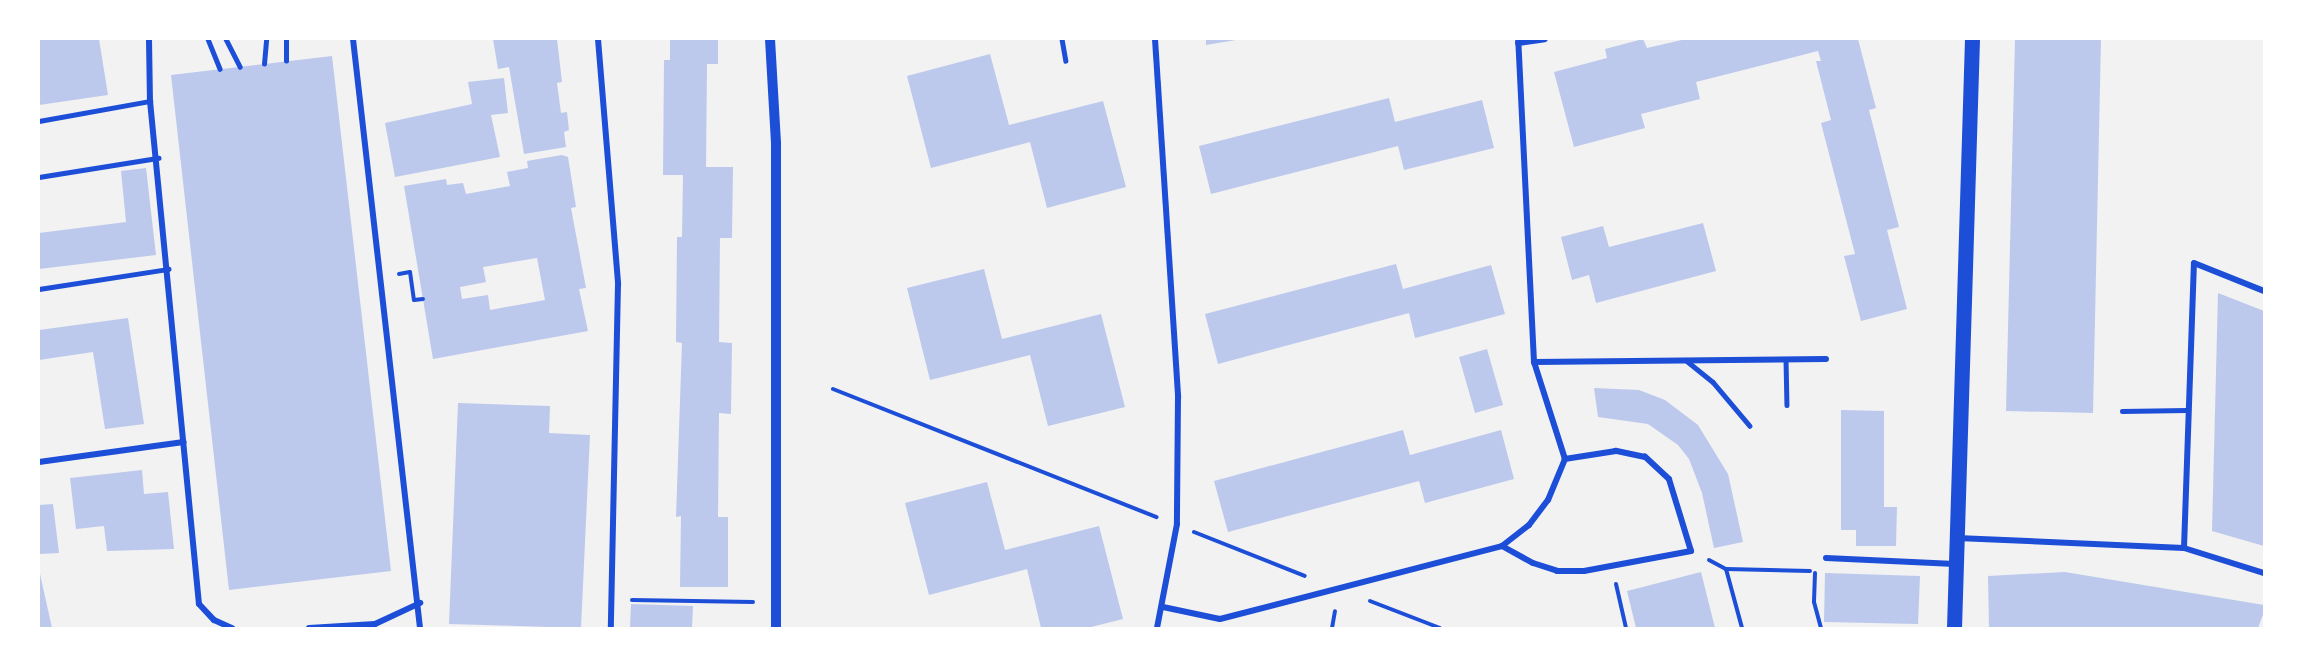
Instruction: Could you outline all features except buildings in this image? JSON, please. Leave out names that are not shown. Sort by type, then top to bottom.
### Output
[{"type":"main road","points":[[1954,628],[1972,39]]},
{"type":"street","points":[[149,39],[150,101],[158,158],[199,604],[214,620],[232,628]]},
{"type":"street","points":[[353,39],[378,278],[420,603],[420,628]]},
{"type":"street","points":[[598,39],[618,284],[611,628]]},
{"type":"street","points":[[770,39],[777,154],[776,628]]},
{"type":"street","points":[[1155,39],[1178,397],[1177,524],[1163,607],[1157,628]]},
{"type":"street","points":[[1163,607],[1220,619],[1502,546],[1536,517],[1548,500],[1565,459],[1534,362],[1518,41],[1545,39]]},
{"type":"street","points":[[2184,548],[2187,410],[2194,263],[2264,291]]},
{"type":"street","points":[[1534,362],[1826,359]]},
{"type":"street","points":[[39,462],[184,442]]},
{"type":"street","points":[[1502,546],[1533,563],[1557,571],[1611,565],[1691,551],[1669,479],[1645,457],[1616,451],[1565,459]]},
{"type":"street","points":[[1957,538],[2184,548],[2264,573]]},
{"type":"street","points":[[1826,558],[1955,564]]},
{"type":"street","points":[[309,628],[375,624],[420,603]]},
{"type":"lane","points":[[208,39],[219,69]]},
{"type":"lane","points":[[226,39],[240,67]]},
{"type":"lane","points":[[264,64],[266,39]]},
{"type":"lane","points":[[286,39],[286,61]]},
{"type":"lane","points":[[1062,39],[1066,61]]},
{"type":"lane","points":[[39,120],[150,101]]},
{"type":"lane","points":[[39,177],[158,158]]},
{"type":"lane","points":[[39,290],[168,269]]},
{"type":"lane","points":[[1786,359],[1787,405]]},
{"type":"lane","points":[[1687,361],[1713,382],[1750,426]]},
{"type":"lane","points":[[2122,411],[2187,410]]},
{"type":"path","points":[[378,278],[410,272],[414,300],[423,299]]},
{"type":"path","points":[[833,390],[1162,519]]},
{"type":"path","points":[[1691,551],[1726,569],[1815,572]]},
{"type":"path","points":[[1821,628],[1814,602],[1815,572],[1826,558]]},
{"type":"path","points":[[1611,565],[1626,628]]},
{"type":"path","points":[[1726,569],[1742,628]]},
{"type":"path","points":[[612,600],[775,602]]}]
